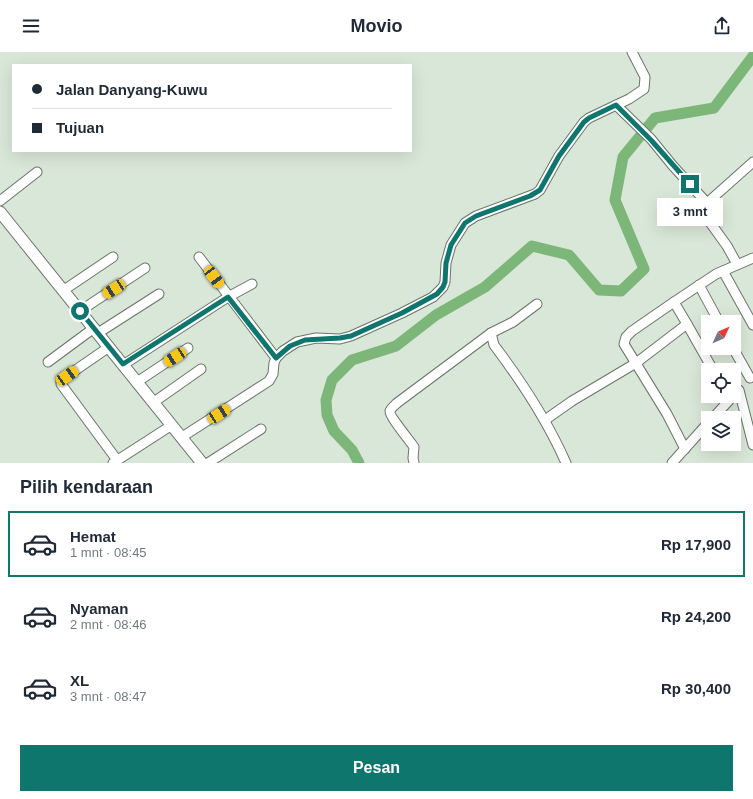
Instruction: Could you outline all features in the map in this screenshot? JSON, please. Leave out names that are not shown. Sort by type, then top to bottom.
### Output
[{"type":"main road","points":[[0,212],[202,463]]},
{"type":"street","points":[[182,437],[269,381],[273,374],[276,358],[290,346],[305,340],[351,336],[402,313],[437,294],[445,282],[446,263],[451,245],[465,223],[476,216],[535,194],[544,183],[559,156],[584,122],[589,118],[635,96],[644,89],[645,77],[632,52]]},
{"type":"street","points":[[616,105],[651,140],[707,202]]},
{"type":"street","points":[[737,264],[715,228],[704,214],[707,202],[753,162]]},
{"type":"street","points":[[0,201],[37,172]]},
{"type":"street","points":[[64,290],[113,256]]},
{"type":"street","points":[[199,257],[276,358]]},
{"type":"street","points":[[685,449],[636,362],[624,344],[626,337],[698,285],[737,264],[752,262]]},
{"type":"street","points":[[80,311],[145,268]]},
{"type":"street","points":[[722,271],[753,325]]},
{"type":"street","points":[[123,364],[228,297],[252,284]]},
{"type":"street","points":[[698,285],[715,315]]},
{"type":"street","points":[[48,362],[96,330],[159,294]]},
{"type":"street","points":[[674,302],[709,363]]},
{"type":"street","points":[[414,463],[414,447],[391,413],[391,410],[396,403],[491,333],[513,322],[537,304]]},
{"type":"street","points":[[545,420],[572,401],[636,362],[687,324]]},
{"type":"street","points":[[491,333],[494,345],[530,395],[545,420],[564,462]]},
{"type":"street","points":[[109,347],[67,376],[61,381],[61,384],[115,461],[172,425]]},
{"type":"street","points":[[138,382],[188,348]]},
{"type":"street","points":[[738,355],[751,376],[741,386]]},
{"type":"street","points":[[154,402],[202,369]]},
{"type":"street","points":[[719,411],[725,403]]},
{"type":"street","points":[[735,403],[753,445]]},
{"type":"street","points":[[208,463],[261,429]]},
{"type":"street","points":[[672,463],[701,431]]},
{"type":"waterway","points":[[359,463],[352,450],[334,431],[327,415],[326,400],[332,380],[352,360],[396,346],[436,315],[485,287],[532,246],[569,255],[599,290],[621,291],[644,269],[615,200],[623,157],[655,118],[714,108],[753,56]]},
{"type":"route","points":[[80,311],[123,364],[228,297],[276,358],[283,350],[297,342],[316,338],[346,338],[402,313],[437,294],[445,282],[446,263],[451,245],[465,223],[469,219],[476,216],[535,194],[540,190],[559,156],[584,122],[616,105],[651,140],[690,184]]}]
